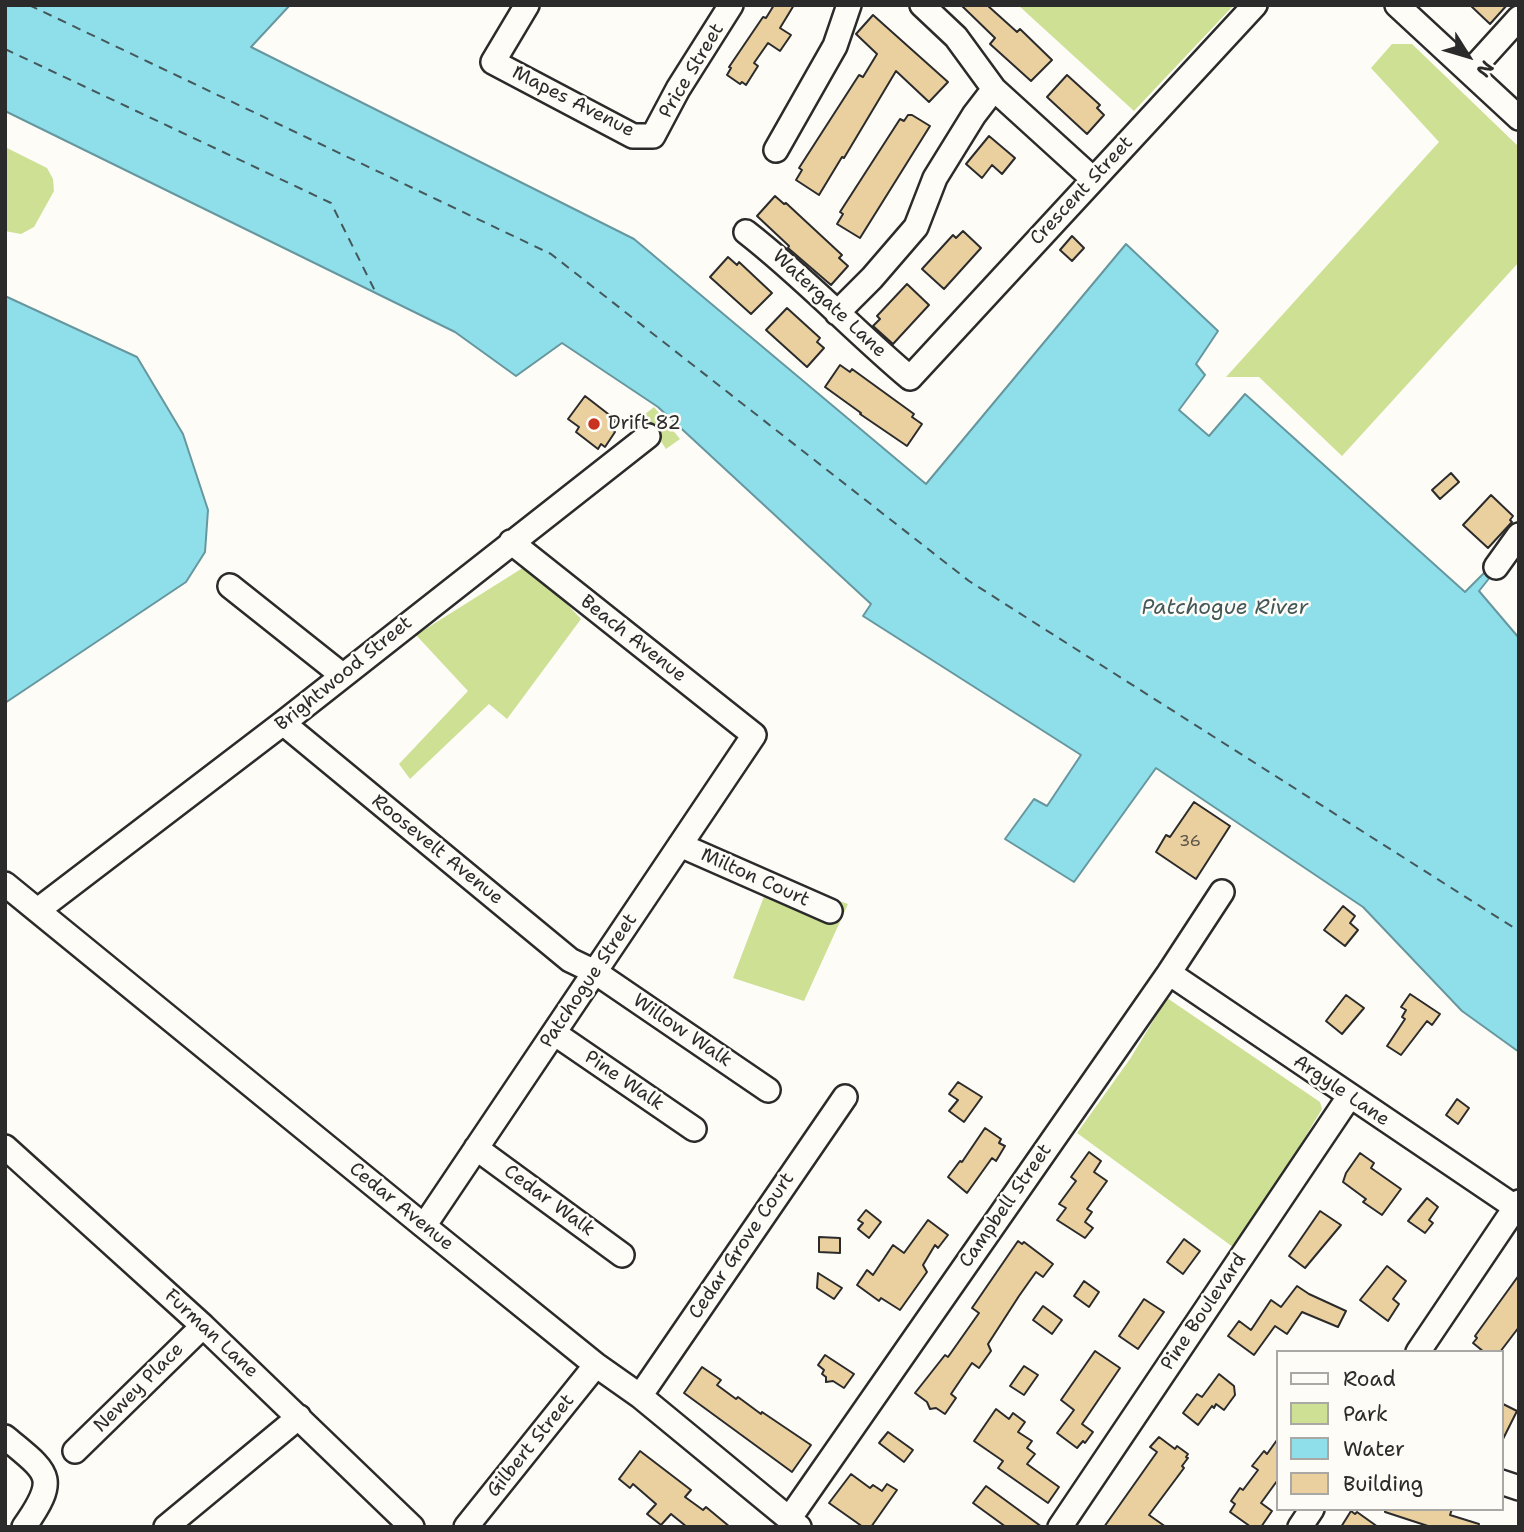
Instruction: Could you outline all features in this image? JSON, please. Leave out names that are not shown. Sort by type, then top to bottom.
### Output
[{"type":"street","name":"Mapes Avenue","points":[[527,5],[493,62],[634,136],[653,136]]},
{"type":"street","name":"Price Street","points":[[653,136],[678,89],[731,5]]},
{"type":"street","points":[[776,150],[835,46],[849,5]]},
{"type":"street","points":[[922,5],[956,37],[994,89],[1093,179]]},
{"type":"street","name":"Crescent Street","points":[[910,377],[1255,5]]},
{"type":"street","points":[[1397,5],[1519,118]]},
{"type":"street","points":[[1470,72],[1519,18]]},
{"type":"street","points":[[836,313],[872,278],[916,227],[935,178],[974,115],[994,89]]},
{"type":"street","name":"Watergate Lane","points":[[746,232],[782,259],[836,313],[910,377]]},
{"type":"street","name":"Brightwood Street","points":[[38,910],[283,723],[648,436]]},
{"type":"street","points":[[1496,567],[1519,535]]},
{"type":"street","name":"Beach Avenue","points":[[511,542],[754,735]]},
{"type":"street","points":[[230,586],[342,675]]},
{"type":"street","name":"Roosevelt Avenue","points":[[283,723],[570,960],[595,972]]},
{"type":"street","name":"Patchogue Street","points":[[424,1226],[754,735]]},
{"type":"street","name":"Milton Court","points":[[680,845],[830,911]]},
{"type":"street","name":"Cedar Avenue","points":[[5,884],[794,1523]]},
{"type":"street","name":"Campbell Street","points":[[794,1523],[1222,892]]},
{"type":"street","name":"Willow Walk","points":[[595,972],[768,1090]]},
{"type":"street","name":"Argyle Lane","points":[[1168,974],[1349,1097],[1517,1204]]},
{"type":"street","name":"Pine Walk","points":[[554,1033],[694,1129]]},
{"type":"street","name":"Cedar Grove Court","points":[[640,1396],[845,1097]]},
{"type":"street","name":"Pine Boulevard","points":[[1060,1527],[1349,1097]]},
{"type":"street","name":"Furman Lane","points":[[5,1147],[203,1325],[412,1527]]},
{"type":"street","name":"Cedar Walk","points":[[476,1148],[622,1255]]},
{"type":"street","points":[[1419,1350],[1517,1204]]},
{"type":"street","name":"Newey Place","points":[[75,1451],[203,1325]]},
{"type":"street","name":"Gilbert Street","points":[[467,1527],[596,1365]]},
{"type":"street","points":[[166,1527],[299,1417]]},
{"type":"street","points":[[5,1437],[43,1468],[46,1478],[40,1503],[24,1527]]},
{"type":"street","points":[[1300,1527],[1311,1511]]},
{"type":"green space","points":[[1018,5],[1234,5],[1134,111]]},
{"type":"green space","points":[[1392,44],[1412,44],[1519,147],[1519,262],[1342,456],[1259,377],[1226,377],[1439,142],[1371,68]]},
{"type":"green space","points":[[5,147],[47,168],[53,179],[54,191],[34,227],[21,234],[5,231]]},
{"type":"green space","points":[[654,407],[680,439],[666,449],[644,415]]},
{"type":"green space","points":[[529,564],[581,619],[507,719],[489,704],[410,779],[399,764],[468,691],[416,635]]},
{"type":"green space","points":[[771,878],[848,904],[804,1001],[733,978]]},
{"type":"green space","points":[[1167,998],[1320,1102],[1322,1109],[1237,1250],[1077,1133],[1130,1059]]},
{"type":"water","name":"Patchogue River","points":[[5,5],[290,5],[251,47],[634,239],[926,484],[1126,244],[1218,331],[1196,364],[1205,375],[1179,410],[1209,436],[1245,394],[1465,592],[1485,572],[1491,576],[1479,591],[1519,638],[1519,1052],[1462,1011],[1363,907],[1156,768],[1074,882],[1005,839],[1034,799],[1047,806],[1081,755],[863,616],[871,604],[658,407],[562,343],[516,376],[455,332],[5,111]]},
{"type":"water","points":[[5,296],[137,357],[183,434],[208,510],[205,552],[186,582],[5,703]]},
{"type":"building","points":[[774,5],[794,5],[780,28],[791,35],[780,51],[768,43],[754,63],[758,66],[746,85],[742,82],[740,84],[727,75],[731,68],[729,67]]},
{"type":"building","points":[[961,5],[987,5],[1017,32],[1020,29],[1052,60],[1031,81],[990,44],[995,38]]},
{"type":"building","points":[[1470,5],[1507,5],[1490,24]]},
{"type":"building","points":[[873,15],[948,82],[929,102],[896,71],[819,195],[796,180],[802,170],[799,168],[859,75],[863,77],[877,54],[856,34]]},
{"type":"building","points":[[1067,75],[1100,105],[1097,108],[1104,115],[1087,134],[1047,97]]},
{"type":"building","points":[[908,115],[930,126],[860,238],[837,224],[843,214],[840,212],[900,119],[904,121]]},
{"type":"building","points":[[989,136],[1015,158],[1002,174],[992,165],[982,178],[966,164]]},
{"type":"building","points":[[775,196],[842,255],[839,258],[848,266],[831,285],[788,248],[789,246],[757,216]]},
{"type":"building","points":[[963,231],[981,248],[944,289],[922,269],[953,235],[956,238]]},
{"type":"building","points":[[1072,236],[1084,248],[1072,261],[1060,250]]},
{"type":"building","points":[[728,257],[737,265],[739,262],[772,293],[751,314],[710,277]]},
{"type":"building","points":[[907,284],[929,305],[893,344],[873,326],[880,319],[877,316]]},
{"type":"building","points":[[787,308],[820,338],[817,342],[824,348],[807,367],[766,330]]},
{"type":"building","points":[[840,365],[850,372],[852,369],[914,414],[912,417],[922,424],[907,446],[825,387]]},
{"type":"building","name":"Drift 82","points":[[585,396],[616,420],[610,428],[615,432],[605,447],[601,444],[598,449],[576,432],[579,427],[568,419]]},
{"type":"building","points":[[1451,473],[1459,482],[1440,499],[1432,490]]},
{"type":"building","points":[[1491,495],[1513,516],[1510,520],[1512,522],[1488,548],[1463,525]]},
{"type":"building","points":[[1194,802],[1230,826],[1196,879],[1156,852],[1166,835],[1170,837]]},
{"type":"building","points":[[1343,906],[1355,916],[1350,923],[1358,930],[1345,946],[1324,930]]},
{"type":"building","points":[[1410,994],[1440,1014],[1432,1025],[1427,1021],[1401,1055],[1387,1046],[1405,1019],[1402,1017],[1406,1010],[1401,1007]]},
{"type":"building","points":[[1346,995],[1364,1008],[1342,1034],[1326,1021]]},
{"type":"building","points":[[958,1082],[982,1097],[964,1122],[949,1111],[958,1100],[949,1094]]},
{"type":"building","points":[[1457,1099],[1469,1108],[1458,1124],[1446,1115]]},
{"type":"building","points":[[985,1128],[1001,1139],[999,1143],[1005,1146],[996,1161],[992,1158],[967,1193],[948,1177],[960,1161],[962,1162]]},
{"type":"building","points":[[1089,1152],[1101,1161],[1094,1172],[1107,1181],[1087,1209],[1092,1212],[1085,1222],[1093,1228],[1085,1238],[1057,1220],[1066,1208],[1059,1204],[1076,1181],[1071,1177]]},
{"type":"building","points":[[1360,1153],[1374,1163],[1371,1168],[1401,1189],[1382,1215],[1363,1202],[1366,1199],[1343,1182]]},
{"type":"building","points":[[1427,1198],[1438,1207],[1429,1220],[1433,1223],[1425,1233],[1408,1221]]},
{"type":"building","points":[[866,1210],[881,1222],[869,1238],[858,1229],[863,1223],[858,1220]]},
{"type":"building","points":[[1320,1211],[1341,1225],[1305,1268],[1289,1256]]},
{"type":"building","points":[[928,1220],[948,1235],[938,1248],[935,1245],[923,1265],[927,1272],[900,1310],[881,1298],[879,1301],[857,1285],[867,1270],[873,1275],[893,1245],[904,1253]]},
{"type":"building","points":[[819,1237],[840,1238],[840,1253],[819,1252]]},
{"type":"building","points":[[1184,1239],[1200,1251],[1183,1274],[1167,1262]]},
{"type":"building","points":[[1018,1241],[1022,1244],[1024,1242],[1053,1264],[1043,1277],[1036,1272],[988,1344],[991,1351],[979,1368],[972,1363],[951,1394],[956,1398],[945,1414],[936,1408],[930,1409],[927,1402],[915,1393],[945,1355],[948,1357],[979,1313],[972,1308]]},
{"type":"building","points":[[1387,1266],[1406,1281],[1393,1299],[1399,1304],[1388,1321],[1360,1300]]},
{"type":"building","points":[[818,1273],[842,1288],[834,1299],[817,1288]]},
{"type":"building","points":[[1519,1275],[1519,1327],[1502,1350],[1482,1350],[1473,1343],[1477,1338],[1475,1336]]},
{"type":"building","points":[[1084,1281],[1099,1292],[1089,1307],[1074,1296]]},
{"type":"building","points":[[1297,1286],[1346,1311],[1338,1327],[1302,1312],[1287,1334],[1275,1326],[1254,1355],[1228,1336],[1239,1321],[1251,1330],[1271,1300],[1281,1307]]},
{"type":"building","points":[[1144,1299],[1164,1312],[1138,1349],[1119,1336]]},
{"type":"building","points":[[1043,1306],[1062,1320],[1052,1334],[1033,1320]]},
{"type":"building","points":[[1095,1351],[1120,1368],[1082,1424],[1093,1432],[1085,1443],[1083,1441],[1077,1448],[1057,1433],[1074,1410],[1061,1400]]},
{"type":"building","points":[[825,1355],[854,1374],[844,1388],[833,1381],[826,1382],[826,1377],[822,1374],[824,1370],[818,1365]]},
{"type":"building","points":[[1024,1366],[1038,1375],[1024,1395],[1010,1386]]},
{"type":"building","points":[[702,1367],[721,1380],[717,1385],[736,1399],[738,1397],[811,1445],[792,1472],[684,1393]]},
{"type":"building","points":[[1219,1374],[1234,1386],[1235,1395],[1224,1410],[1216,1404],[1214,1408],[1212,1406],[1198,1425],[1183,1413],[1197,1394],[1202,1397]]},
{"type":"building","points":[[1503,1404],[1517,1411],[1503,1439]]},
{"type":"building","points":[[996,1409],[1009,1419],[1013,1413],[1025,1422],[1018,1432],[1032,1441],[1027,1448],[1035,1454],[1027,1464],[1059,1487],[1048,1503],[998,1468],[1003,1461],[974,1441]]},
{"type":"building","points":[[888,1432],[913,1450],[904,1462],[879,1443]]},
{"type":"building","points":[[1159,1437],[1175,1449],[1177,1446],[1188,1454],[1182,1466],[1184,1468],[1149,1515],[1166,1527],[1104,1527],[1157,1452],[1150,1447]]},
{"type":"building","points":[[1276,1441],[1276,1482],[1261,1503],[1272,1511],[1261,1527],[1251,1527],[1230,1512],[1235,1504],[1231,1501],[1258,1470],[1252,1466],[1264,1451],[1267,1454]]},
{"type":"building","points":[[640,1451],[691,1490],[685,1497],[703,1510],[706,1507],[730,1527],[687,1527],[671,1514],[661,1525],[647,1514],[656,1504],[633,1484],[630,1488],[619,1479]]},
{"type":"building","points":[[851,1474],[870,1488],[873,1485],[882,1491],[887,1484],[897,1490],[871,1527],[863,1527],[829,1503]]},
{"type":"building","points":[[986,1486],[1042,1527],[1006,1527],[973,1503]]},
{"type":"building","points":[[1351,1511],[1355,1514],[1357,1512],[1378,1527],[1341,1527]]},
{"type":"building","points":[[1451,1511],[1450,1515],[1479,1524],[1478,1527],[1431,1527],[1385,1512]]},
{"type":"ferry route","points":[[29,5],[551,254],[969,581],[1519,931]]},
{"type":"ferry route","points":[[5,49],[331,203],[375,291]]},
{"type":"place","name":"Drift 82","points":[[594,424]]}]
